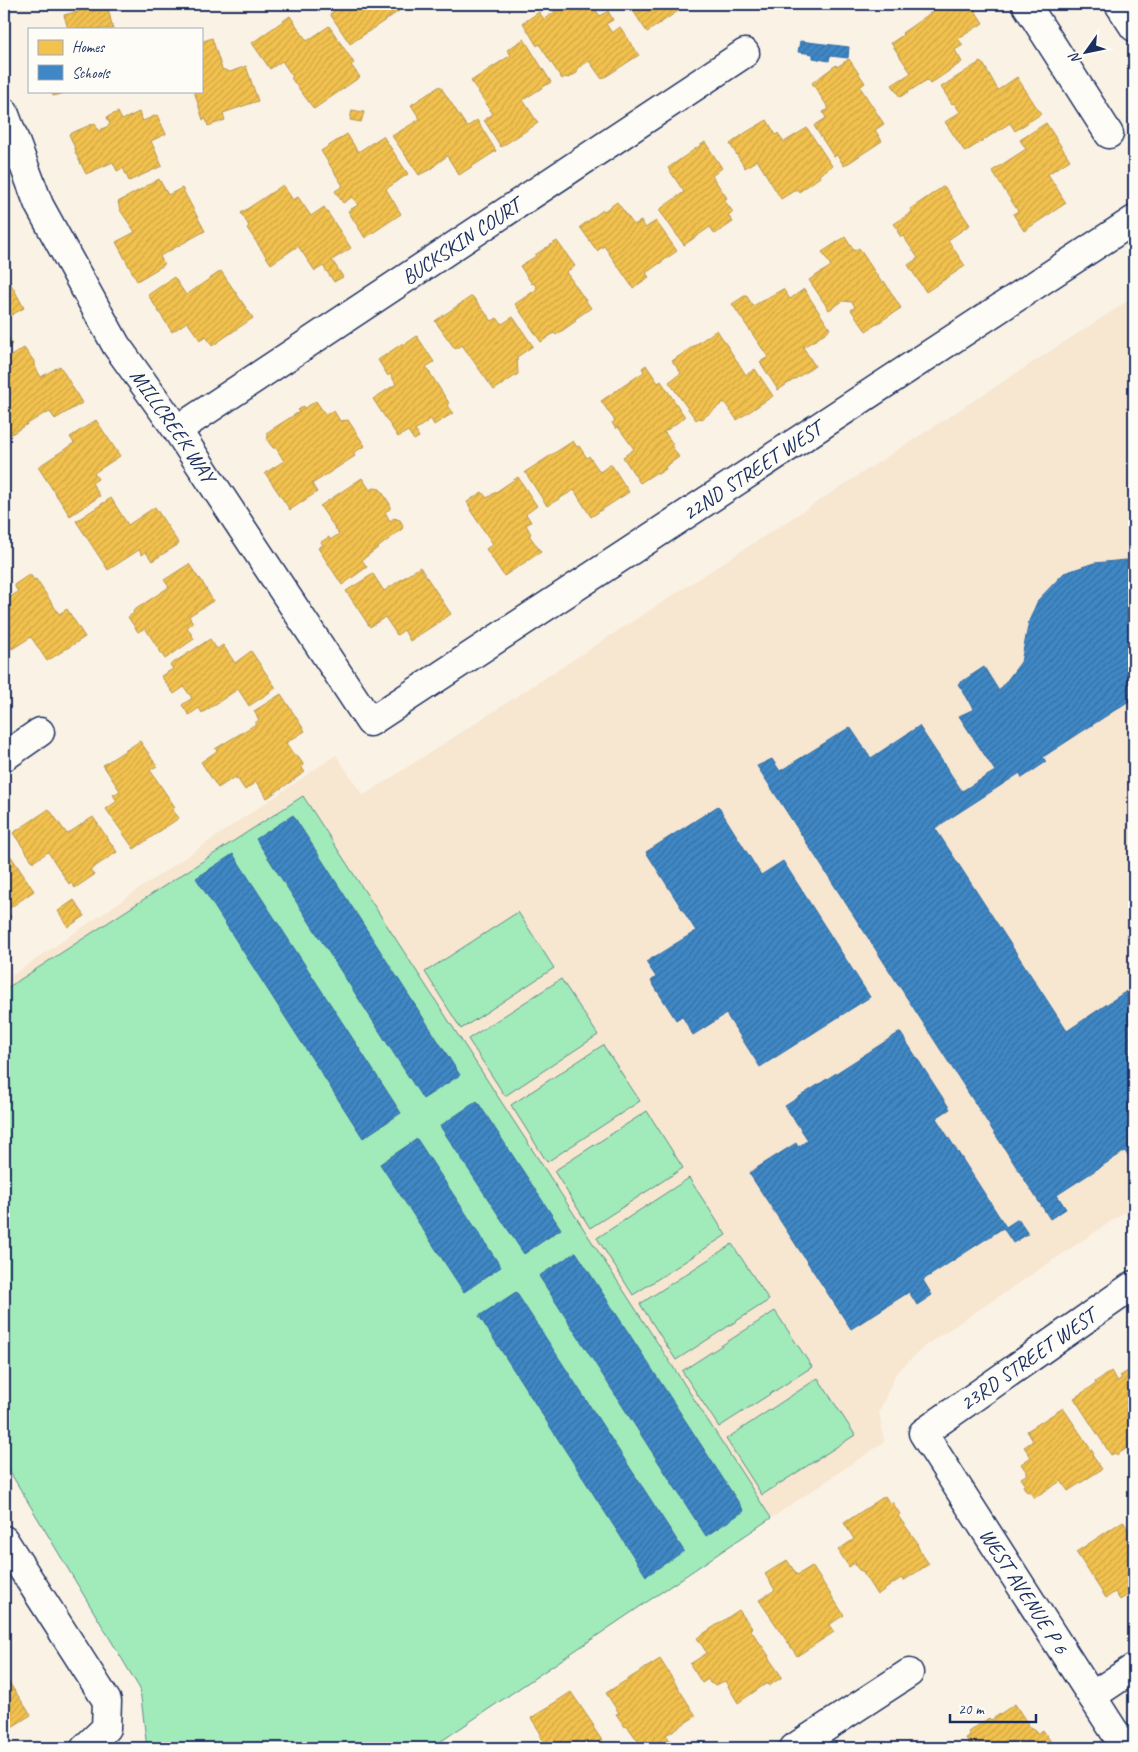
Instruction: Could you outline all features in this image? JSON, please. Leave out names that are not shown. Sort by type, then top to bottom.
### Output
[{"type":"street","points":[[1026,4],[1109,134]]},
{"type":"street","points":[[1119,4],[1134,27]]},
{"type":"street","name":"BUCKSKIN COURT","points":[[177,430],[745,53]]},
{"type":"street","name":"MILLCREEK WAY","points":[[4,112],[39,205],[116,345],[177,430],[370,722]]},
{"type":"street","name":"22ND STREET WEST","points":[[370,722],[1134,220]]},
{"type":"street","points":[[4,757],[40,732]]},
{"type":"street","name":"23RD STREET WEST","points":[[923,1433],[1134,1286]]},
{"type":"street","name":"WEST AVENUE P 6","points":[[923,1433],[1126,1748]]},
{"type":"street","points":[[4,1540],[107,1701],[106,1728],[85,1748]]},
{"type":"street","points":[[1092,1696],[1134,1668]]},
{"type":"street","points":[[794,1748],[909,1673]]},
{"type":"shaded area","points":[[1134,297],[1134,1206],[926,1345],[896,1373],[879,1412],[884,1442],[431,1748],[147,1748],[140,1689],[4,1462],[4,981],[336,755],[363,796]]},
{"type":"green space","points":[[303,796],[771,1518],[431,1748],[147,1748],[140,1689],[4,1462],[4,990]]},
{"type":"green space","points":[[518,912],[554,968],[461,1029],[425,972]]},
{"type":"green space","points":[[561,979],[598,1035],[505,1096],[468,1039]]},
{"type":"green space","points":[[603,1045],[640,1101],[547,1162],[511,1105]]},
{"type":"green space","points":[[647,1111],[683,1168],[590,1228],[554,1171]]},
{"type":"green space","points":[[689,1178],[726,1235],[633,1295],[597,1238]]},
{"type":"green space","points":[[732,1244],[769,1300],[676,1360],[640,1304]]},
{"type":"green space","points":[[775,1311],[812,1367],[719,1427],[682,1371]]},
{"type":"green space","points":[[818,1378],[855,1435],[762,1495],[726,1439]]},
{"type":"building: Homes","points":[[107,4],[113,28],[68,28],[64,15]]},
{"type":"building: Homes","points":[[340,4],[394,4],[399,11],[350,44],[330,14],[342,5]]},
{"type":"building: Homes","points":[[562,4],[598,4],[600,6],[595,9],[600,16],[608,11],[613,20],[606,24],[612,33],[620,27],[639,55],[602,79],[589,61],[578,68],[577,73],[562,79],[539,44],[537,46],[523,23],[539,12],[544,19],[555,12],[554,10]]},
{"type":"building: Homes","points":[[633,4],[682,4],[684,7],[647,32],[630,6]]},
{"type":"building: Homes","points":[[931,4],[971,4],[983,23],[958,39],[963,45],[955,50],[962,62],[930,84],[927,80],[900,97],[892,85],[911,73],[891,43],[935,10]]},
{"type":"building: Homes","points":[[290,16],[307,41],[329,26],[354,63],[351,65],[360,77],[314,109],[291,78],[293,77],[282,61],[270,69],[252,43]]},
{"type":"building: Homes","points":[[212,38],[222,69],[230,72],[246,66],[258,101],[223,113],[225,120],[208,126],[206,119],[203,120],[194,92],[202,92],[202,42]]},
{"type":"building: Homes","points":[[524,39],[551,82],[523,100],[538,123],[501,147],[484,120],[493,114],[471,81],[511,55],[507,50]]},
{"type":"building: Homes","points":[[849,59],[865,83],[860,87],[884,124],[875,130],[882,141],[844,166],[837,155],[834,157],[814,126],[826,118],[823,112],[829,109],[812,83],[836,65],[837,67]]},
{"type":"building: Homes","points":[[980,62],[984,65],[998,90],[1017,77],[1041,114],[1015,131],[1010,123],[965,152],[945,122],[960,112],[954,103],[952,104],[941,87]]},
{"type":"building: Homes","points":[[440,86],[467,127],[477,120],[496,151],[459,175],[447,156],[433,168],[419,175],[392,136],[420,119],[411,105]]},
{"type":"building: Homes","points":[[52,92],[68,92],[53,96]]},
{"type":"building: Homes","points":[[352,110],[364,112],[361,122],[350,120]]},
{"type":"building: Homes","points":[[118,112],[122,120],[139,112],[143,121],[157,115],[166,134],[151,141],[162,166],[129,181],[123,168],[117,171],[113,162],[86,174],[75,152],[69,134],[95,123],[98,131],[110,125],[107,117]]},
{"type":"building: Homes","points":[[767,120],[776,135],[778,133],[784,142],[807,128],[832,166],[799,192],[797,189],[781,199],[757,160],[745,168],[730,144]]},
{"type":"building: Homes","points":[[1046,123],[1070,160],[1048,174],[1066,203],[1024,231],[1013,214],[1018,211],[992,171],[1026,149],[1020,140]]},
{"type":"building: Homes","points":[[347,134],[358,152],[383,136],[408,174],[386,189],[401,214],[365,238],[348,211],[358,205],[352,197],[343,203],[335,191],[343,186],[321,151]]},
{"type":"building: Homes","points":[[705,142],[722,168],[712,176],[727,198],[724,200],[733,212],[728,215],[733,222],[715,234],[710,227],[684,245],[659,210],[684,192],[668,168]]},
{"type":"building: Homes","points":[[159,179],[168,195],[182,188],[205,231],[160,256],[164,265],[137,281],[116,242],[135,232],[120,210],[118,202]]},
{"type":"building: Homes","points":[[283,185],[293,200],[298,197],[311,216],[324,207],[351,248],[332,260],[343,277],[334,282],[323,266],[315,271],[298,246],[271,264],[247,228],[249,226],[241,213]]},
{"type":"building: Homes","points":[[944,186],[970,225],[948,240],[965,266],[926,292],[908,265],[918,258],[903,236],[901,237],[897,231],[899,230],[894,224],[912,212],[910,209]]},
{"type":"building: Homes","points":[[617,202],[634,225],[641,221],[645,228],[656,221],[677,251],[646,273],[649,277],[633,288],[604,246],[597,251],[580,227]]},
{"type":"building: Homes","points":[[845,237],[854,251],[859,248],[882,283],[884,281],[901,308],[866,331],[851,310],[855,307],[852,302],[843,301],[829,310],[809,280],[831,266],[822,252]]},
{"type":"building: Homes","points":[[557,241],[575,266],[566,272],[591,308],[556,335],[554,333],[541,342],[515,304],[537,289],[520,266]]},
{"type":"building: Homes","points":[[221,271],[253,318],[212,346],[206,336],[200,340],[187,322],[172,332],[148,295],[174,277],[186,295]]},
{"type":"building: Homes","points":[[4,274],[24,308],[6,318],[4,317]]},
{"type":"building: Homes","points":[[783,289],[790,299],[804,289],[830,329],[803,347],[815,366],[778,390],[760,362],[768,357],[732,304],[746,295],[753,306]]},
{"type":"building: Homes","points":[[472,296],[492,321],[497,318],[502,324],[513,317],[533,346],[517,357],[518,374],[494,390],[462,345],[455,349],[435,321]]},
{"type":"building: Homes","points":[[4,330],[12,344],[4,349]]},
{"type":"building: Homes","points":[[717,330],[746,375],[755,369],[773,396],[737,420],[724,402],[702,419],[696,420],[669,382],[681,373],[672,361]]},
{"type":"building: Homes","points":[[417,336],[434,362],[426,367],[449,403],[447,404],[453,413],[434,425],[431,419],[415,430],[419,437],[414,440],[408,431],[398,437],[373,399],[396,384],[390,374],[388,376],[378,360]]},
{"type":"building: Homes","points":[[24,348],[34,361],[34,365],[41,377],[60,366],[82,403],[55,419],[50,412],[45,413],[5,438],[4,360]]},
{"type":"building: Homes","points":[[646,365],[658,383],[661,381],[685,417],[663,433],[673,444],[671,445],[679,457],[665,467],[666,469],[658,474],[657,472],[640,483],[623,457],[634,449],[618,427],[616,429],[612,423],[615,421],[601,401],[644,372],[642,368]]},
{"type":"building: Homes","points":[[316,401],[325,414],[334,411],[340,421],[348,420],[365,446],[353,453],[355,456],[312,484],[317,492],[290,510],[265,473],[284,461],[276,448],[273,448],[267,440],[266,433],[299,412],[298,410],[304,406],[305,408]]},
{"type":"building: Homes","points":[[96,420],[120,456],[94,473],[98,479],[92,483],[100,496],[70,516],[38,467],[74,443],[70,437]]},
{"type":"building: Homes","points":[[573,441],[587,458],[589,456],[600,472],[611,464],[629,492],[591,517],[574,490],[547,506],[525,472]]},
{"type":"building: Homes","points":[[518,477],[537,506],[526,514],[531,522],[526,525],[531,534],[529,535],[541,552],[504,576],[486,549],[493,544],[470,510],[467,502],[482,492],[487,498]]},
{"type":"building: Homes","points":[[362,478],[370,490],[374,488],[380,489],[390,504],[390,509],[385,512],[390,521],[394,518],[400,520],[403,525],[402,529],[362,560],[367,567],[342,585],[318,548],[323,545],[321,542],[329,537],[330,540],[339,534],[320,506]]},
{"type":"building: Homes","points":[[111,498],[128,525],[155,507],[179,544],[152,561],[146,552],[142,555],[139,550],[108,570],[76,521]]},
{"type":"building: Homes","points":[[189,564],[200,578],[213,601],[189,616],[193,623],[187,627],[194,639],[165,659],[145,628],[138,632],[128,617],[134,613],[133,611],[169,587],[164,580]]},
{"type":"building: Homes","points":[[420,567],[451,614],[410,641],[404,630],[397,635],[385,617],[370,627],[346,591],[373,574],[384,591]]},
{"type":"building: Homes","points":[[30,574],[34,580],[36,579],[59,614],[67,609],[85,637],[47,661],[31,637],[12,649],[4,636],[4,601],[18,592],[14,585]]},
{"type":"building: Homes","points":[[210,639],[217,649],[223,645],[235,663],[251,651],[276,688],[249,706],[238,689],[202,713],[199,708],[189,715],[182,705],[192,698],[184,687],[174,694],[161,676],[173,669],[170,665]]},
{"type":"building: Homes","points":[[281,694],[305,731],[286,743],[303,764],[302,768],[305,772],[267,798],[256,782],[245,790],[235,777],[218,788],[201,762],[217,751],[215,749],[256,724],[259,720],[254,711]]},
{"type":"building: Homes","points":[[140,741],[157,766],[150,770],[175,807],[172,809],[179,818],[134,849],[106,809],[117,801],[113,795],[120,791],[103,765]]},
{"type":"building: Homes","points":[[49,809],[67,834],[93,817],[117,852],[90,870],[94,875],[75,888],[71,883],[69,884],[48,852],[33,862],[13,833]]},
{"type":"building: Homes","points":[[10,855],[34,891],[7,910],[11,917],[4,922],[4,859]]},
{"type":"building: Homes","points":[[74,900],[85,916],[68,927],[58,911]]},
{"type":"building: Homes","points":[[1134,1367],[1134,1440],[1129,1444],[1130,1446],[1117,1455],[1115,1453],[1111,1455],[1074,1398],[1096,1384],[1095,1382],[1111,1371],[1117,1381],[1122,1378],[1120,1376]]},
{"type":"building: Homes","points":[[1063,1408],[1102,1469],[1068,1491],[1061,1481],[1034,1498],[1023,1486],[1025,1484],[1021,1478],[1028,1474],[1021,1464],[1031,1457],[1024,1447],[1033,1441],[1027,1431]]},
{"type":"building: Homes","points":[[885,1496],[890,1504],[892,1502],[900,1514],[898,1516],[918,1543],[920,1551],[929,1564],[903,1581],[901,1578],[877,1595],[863,1573],[865,1572],[859,1570],[855,1565],[856,1562],[849,1567],[838,1550],[854,1539],[844,1523]]},
{"type":"building: Homes","points":[[1123,1521],[1134,1539],[1134,1591],[1120,1600],[1115,1592],[1106,1598],[1076,1552]]},
{"type":"building: Homes","points":[[787,1560],[797,1575],[812,1566],[844,1615],[829,1625],[834,1632],[797,1656],[759,1600],[775,1590],[765,1574]]},
{"type":"building: Homes","points":[[739,1610],[782,1677],[769,1686],[767,1683],[738,1703],[725,1681],[715,1685],[710,1683],[708,1679],[702,1683],[690,1664],[707,1653],[697,1638]]},
{"type":"building: Homes","points":[[660,1659],[696,1716],[666,1735],[674,1746],[671,1748],[643,1748],[616,1714],[619,1713],[606,1693]]},
{"type":"building: Homes","points":[[4,1675],[31,1715],[7,1730],[4,1726]]},
{"type":"building: Homes","points":[[571,1692],[607,1748],[547,1748],[531,1718]]},
{"type":"building: Homes","points":[[1015,1704],[1029,1726],[1036,1730],[1037,1734],[1043,1730],[1055,1748],[972,1748],[966,1738],[970,1735],[968,1732]]},
{"type":"building: Schools","points":[[800,41],[849,47],[848,58],[830,56],[829,61],[813,58],[813,54],[798,52]]},
{"type":"building: Schools","points":[[1126,560],[1134,563],[1134,709],[1129,701],[1043,757],[1046,762],[1022,778],[1020,773],[935,828],[1067,1031],[1134,986],[1134,1166],[1125,1151],[1057,1195],[1066,1209],[1050,1219],[757,766],[772,759],[780,771],[850,727],[871,758],[919,726],[962,791],[995,771],[959,716],[974,709],[958,684],[984,667],[999,691],[1021,662],[1029,621],[1038,600],[1064,573],[1094,563]]},
{"type":"building: Schools","points":[[718,806],[761,875],[783,861],[870,997],[760,1067],[726,1014],[693,1035],[682,1016],[676,1020],[651,981],[656,977],[646,962],[696,931],[646,852]]},
{"type":"building: Schools","points":[[293,815],[460,1075],[423,1099],[256,839]]},
{"type":"building: Schools","points":[[233,854],[401,1113],[363,1138],[196,878]]},
{"type":"building: Schools","points":[[900,1032],[950,1109],[936,1118],[1006,1227],[1018,1219],[1028,1234],[1013,1243],[1003,1228],[923,1280],[932,1295],[917,1305],[909,1292],[851,1329],[749,1173],[796,1143],[798,1147],[808,1140],[785,1106]]},
{"type":"building: Schools","points":[[477,1101],[561,1229],[524,1254],[440,1126]]},
{"type":"building: Schools","points":[[417,1139],[501,1267],[464,1292],[380,1164]]},
{"type":"building: Schools","points":[[576,1252],[744,1511],[706,1536],[539,1276]]},
{"type":"building: Schools","points":[[516,1292],[684,1551],[646,1576],[479,1316]]}]
